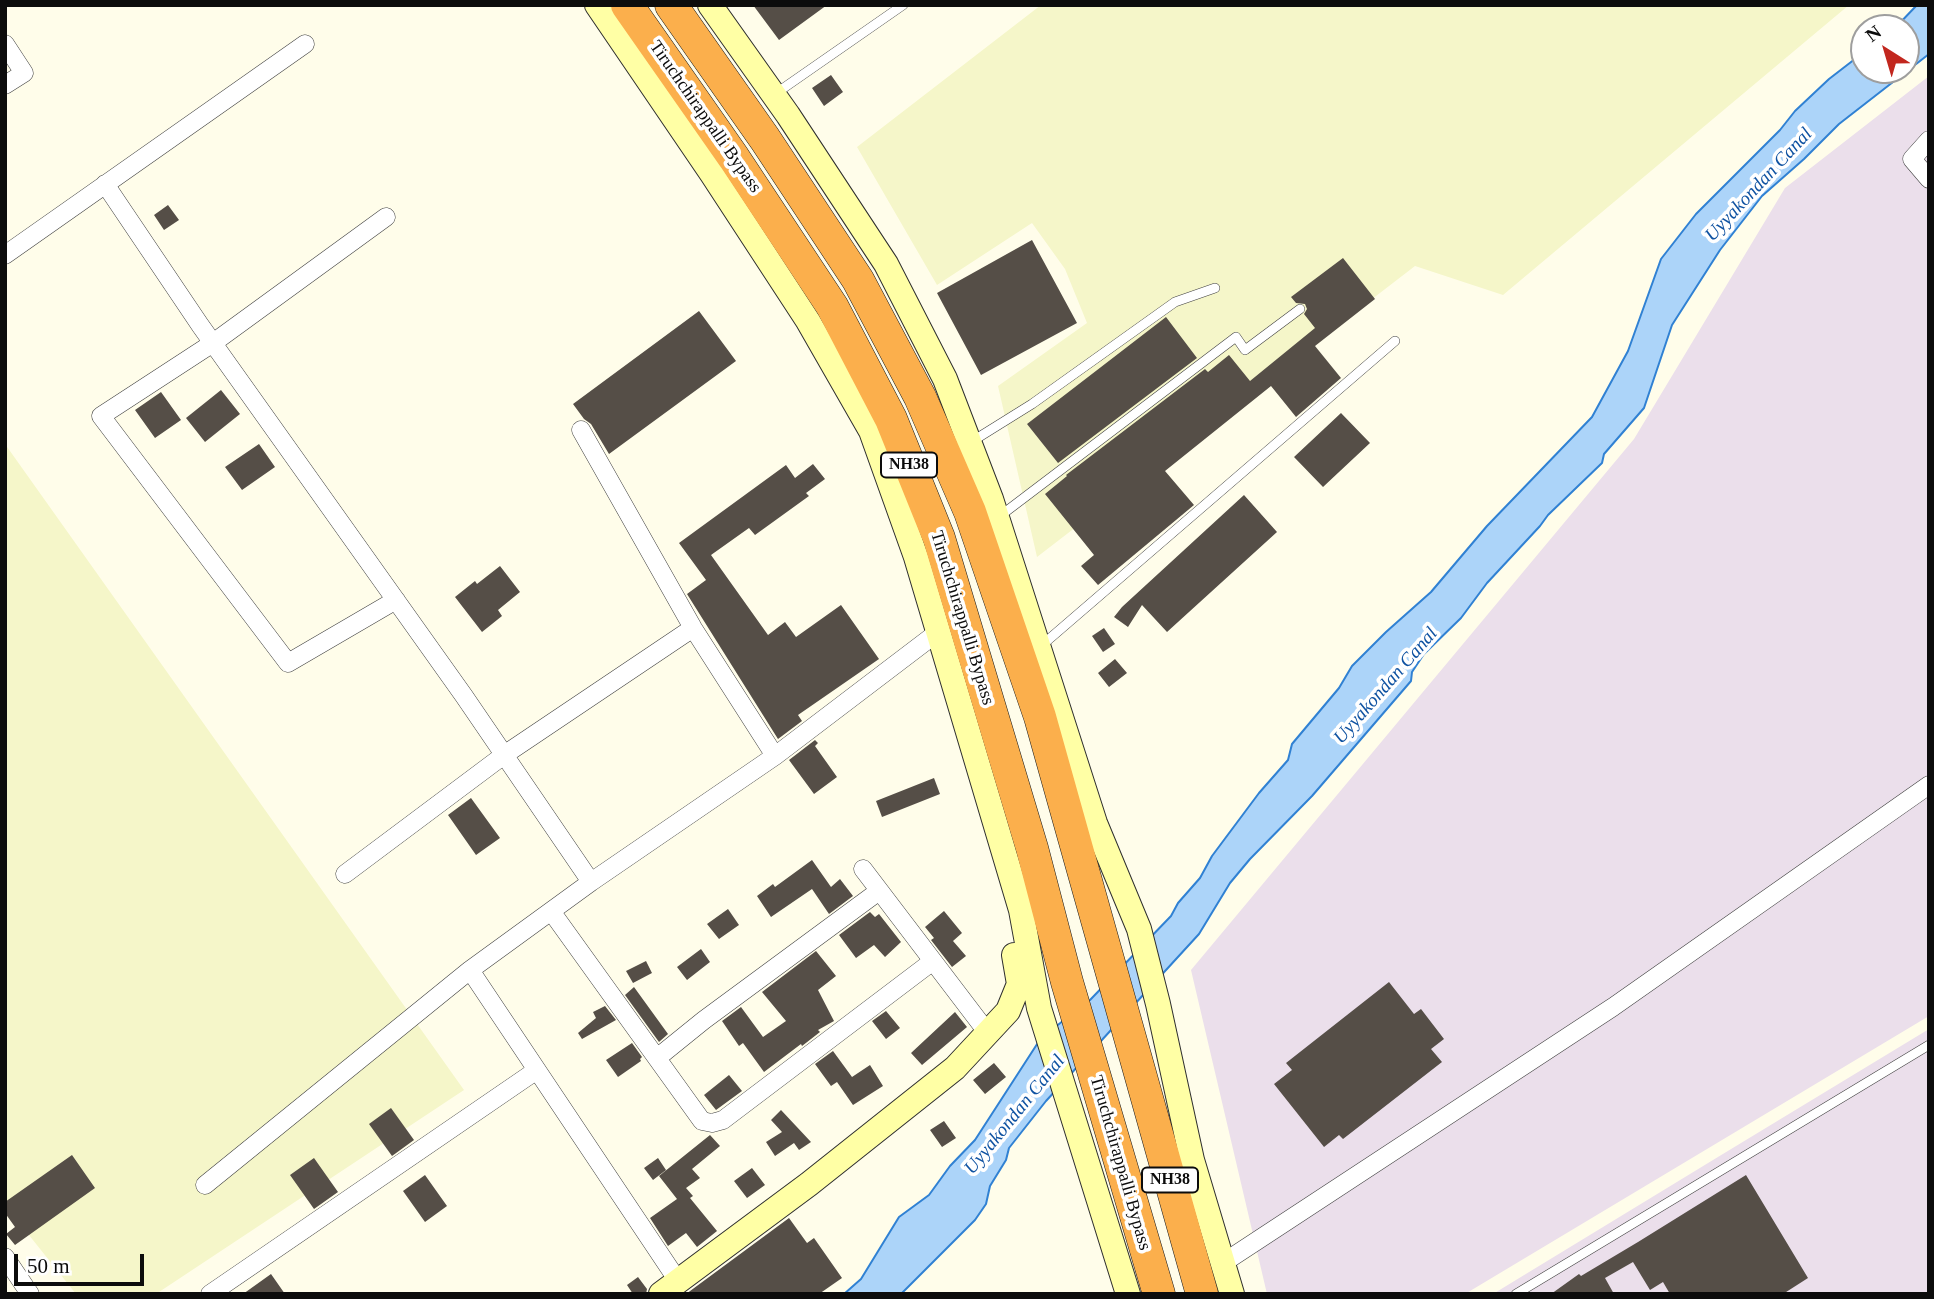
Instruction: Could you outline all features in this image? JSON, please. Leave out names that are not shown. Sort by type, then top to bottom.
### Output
[{"type":"highway","name":"Tiruchchirappalli Bypass","points":[[627,5],[734,158],[832,306],[891,419],[939,538],[1032,848],[1067,982],[1159,1294]]},
{"type":"highway","name":"Tiruchchirappalli Bypass","points":[[671,5],[765,139],[858,280],[920,397],[970,512],[1040,717],[1202,1294]]},
{"type":"street","points":[[597,5],[808,321],[872,431],[916,557],[1004,852],[1021,910],[1039,1008],[1128,1294]]},
{"type":"street","points":[[718,11],[886,264],[945,379],[997,518],[1095,823],[1139,929],[1192,1160],[1232,1294]]},
{"type":"street","points":[[5,44],[24,73],[5,85]]},
{"type":"street","points":[[5,255],[305,44]]},
{"type":"street","points":[[1929,141],[1912,159],[1929,179]]},
{"type":"street","points":[[105,184],[213,343],[396,600],[591,882]]},
{"type":"street","points":[[386,217],[213,343],[101,416],[288,663],[396,600]]},
{"type":"street","points":[[581,430],[693,628],[775,755]]},
{"type":"street","points":[[345,874],[504,755],[693,628]]},
{"type":"street","points":[[205,1185],[470,970],[591,882],[775,755],[938,632]]},
{"type":"street","points":[[1223,1263],[1612,1007],[1929,785]]},
{"type":"street","points":[[470,970],[537,1070],[670,1287],[809,1184],[955,1068],[1008,1011],[1019,984],[1005,902],[1004,852]]},
{"type":"street","points":[[863,869],[987,1032]]},
{"type":"street","points":[[657,1058],[704,1020],[879,891]]},
{"type":"street","points":[[551,911],[702,1121],[712,1123],[723,1119],[933,961]]},
{"type":"street","points":[[210,1294],[537,1070]]},
{"type":"street","points":[[5,1257],[30,1294]]},
{"type":"lane","points":[[774,95],[903,5]]},
{"type":"lane","points":[[970,443],[1032,404],[1175,302],[1215,288]]},
{"type":"lane","points":[[997,518],[1236,338],[1245,350],[1300,309]]},
{"type":"lane","points":[[1039,648],[1395,341]]},
{"type":"lane","points":[[1517,1294],[1929,1045]]},
{"type":"shaded area","points":[[1929,76],[1929,1016],[1465,1294],[1267,1294],[1191,970],[1634,439],[1785,188]]},
{"type":"shaded area","points":[[1929,1029],[1929,1294],[1493,1294],[1713,1160]]},
{"type":"green space","points":[[1041,5],[1849,5],[1503,295],[1415,266],[1037,557],[998,386],[1087,323],[1065,269],[1032,223],[937,285],[857,147]]},
{"type":"green space","points":[[5,444],[464,1090],[156,1294],[76,1294],[5,1205]]},
{"type":"water","points":[[1917,5],[1929,5],[1929,54],[1920,61],[1920,14],[1908,14]]},
{"type":"water","name":"Uyyakondan Canal","points":[[1850,63],[1850,84],[1890,84],[1839,124],[1762,196],[1720,250],[1672,325],[1644,408],[1604,454],[1602,463],[1548,515],[1487,583],[1461,618],[1424,654],[1412,672],[1411,681],[1312,796],[1230,883],[1199,934],[1046,1101],[1009,1148],[1006,1160],[990,1186],[986,1204],[975,1220],[901,1294],[844,1294],[861,1279],[899,1217],[929,1195],[950,1166],[975,1140],[1041,1038],[1090,1000],[1171,916],[1259,793],[1288,760],[1292,744],[1339,688],[1352,666],[1431,592],[1487,526],[1592,417],[1628,351],[1661,259],[1696,214],[1829,79]]},
{"type":"building","points":[[753,5],[827,5],[779,40]]},
{"type":"building","points":[[831,75],[843,92],[824,106],[812,88]]},
{"type":"building","points":[[168,205],[179,220],[164,230],[154,215]]},
{"type":"building","points":[[1032,240],[1077,323],[981,375],[937,293]]},
{"type":"building","points":[[1343,258],[1375,299],[1315,346],[1341,378],[1296,417],[1271,386],[1165,471],[1194,505],[1098,585],[1081,566],[1094,555],[1045,494],[1205,369],[1208,372],[1229,355],[1250,381],[1315,328],[1304,314],[1307,309],[1305,304],[1296,303],[1291,297]]},
{"type":"building","points":[[699,311],[736,361],[609,454],[591,424],[573,404]]},
{"type":"building","points":[[1166,317],[1197,358],[1058,463],[1027,424]]},
{"type":"building","points":[[221,390],[240,414],[205,442],[186,418]]},
{"type":"building","points":[[161,392],[181,420],[155,438],[135,410]]},
{"type":"building","points":[[1341,413],[1370,443],[1323,487],[1294,457]]},
{"type":"building","points":[[259,444],[275,467],[242,490],[225,467]]},
{"type":"building","points":[[813,464],[825,479],[806,493],[809,496],[755,535],[749,528],[711,555],[768,635],[785,622],[796,637],[841,605],[879,659],[798,715],[802,721],[778,739],[687,594],[706,580],[679,543],[786,465],[795,478]]},
{"type":"building","points":[[1244,495],[1277,532],[1167,632],[1142,605],[1128,627],[1114,617],[1122,607]]},
{"type":"building","points":[[500,566],[520,592],[498,610],[502,616],[482,632],[455,597]]},
{"type":"building","points":[[1104,628],[1115,644],[1103,652],[1092,636]]},
{"type":"building","points":[[1115,659],[1127,673],[1109,687],[1098,673]]},
{"type":"building","points":[[815,740],[818,743],[815,746],[837,777],[814,794],[789,760]]},
{"type":"building","points":[[934,778],[940,794],[882,817],[876,801]]},
{"type":"building","points":[[471,798],[500,838],[476,855],[448,815]]},
{"type":"building","points":[[812,860],[831,887],[840,879],[853,896],[829,914],[812,889],[771,917],[757,896],[773,884],[775,887]]},
{"type":"building","points":[[728,909],[739,925],[719,939],[707,924]]},
{"type":"building","points":[[944,911],[962,933],[953,941],[966,956],[952,967],[931,940],[934,938],[925,927]]},
{"type":"building","points":[[870,912],[875,917],[879,914],[901,942],[885,957],[874,945],[856,958],[839,935]]},
{"type":"building","points":[[701,949],[710,962],[687,980],[677,967]]},
{"type":"building","points":[[816,951],[836,976],[818,990],[834,1021],[818,1030],[820,1032],[764,1072],[743,1043],[739,1046],[722,1021],[741,1007],[763,1037],[786,1021],[762,992]]},
{"type":"building","points":[[646,961],[652,973],[633,983],[626,971]]},
{"type":"building","points":[[1389,982],[1414,1014],[1421,1009],[1444,1039],[1431,1049],[1442,1062],[1343,1139],[1339,1135],[1324,1147],[1274,1084],[1292,1070],[1286,1063]]},
{"type":"building","points":[[634,987],[668,1034],[659,1042],[625,995]]},
{"type":"building","points":[[605,1006],[616,1020],[582,1039],[578,1033],[596,1018],[593,1012]]},
{"type":"building","points":[[886,1011],[900,1028],[886,1039],[872,1021]]},
{"type":"building","points":[[955,1012],[967,1027],[922,1065],[911,1053]]},
{"type":"building","points":[[632,1043],[642,1057],[641,1061],[618,1077],[606,1060]]},
{"type":"building","points":[[833,1051],[852,1077],[870,1065],[883,1086],[853,1105],[837,1082],[831,1086],[815,1064]]},
{"type":"building","points":[[994,1063],[1006,1077],[985,1094],[973,1080]]},
{"type":"building","points":[[729,1075],[742,1091],[716,1110],[704,1095]]},
{"type":"building","points":[[391,1108],[414,1140],[392,1156],[369,1124]]},
{"type":"building","points":[[781,1110],[811,1142],[799,1150],[794,1143],[775,1156],[766,1142],[782,1132],[771,1120]]},
{"type":"building","points":[[944,1121],[956,1138],[942,1147],[930,1130]]},
{"type":"building","points":[[710,1135],[720,1146],[692,1169],[700,1178],[686,1188],[693,1196],[690,1198],[717,1231],[697,1247],[686,1233],[668,1246],[650,1218],[677,1199],[659,1176]]},
{"type":"building","points":[[72,1155],[95,1188],[15,1245],[6,1234],[15,1227],[5,1213],[5,1202]]},
{"type":"building","points":[[314,1158],[338,1192],[314,1209],[290,1175]]},
{"type":"building","points":[[658,1158],[666,1170],[653,1180],[644,1168]]},
{"type":"building","points":[[752,1168],[765,1185],[747,1198],[734,1181]]},
{"type":"building","points":[[425,1175],[447,1206],[425,1222],[403,1191]]},
{"type":"building","points":[[1746,1175],[1808,1278],[1783,1294],[1670,1294],[1663,1282],[1650,1290],[1633,1262],[1605,1278],[1614,1294],[1551,1294],[1579,1274],[1581,1276]]},
{"type":"building","points":[[789,1218],[807,1243],[814,1238],[842,1278],[819,1294],[686,1294]]},
{"type":"building","points":[[271,1274],[285,1294],[243,1294]]},
{"type":"building","points":[[638,1277],[647,1289],[646,1294],[633,1294],[627,1285]]}]
